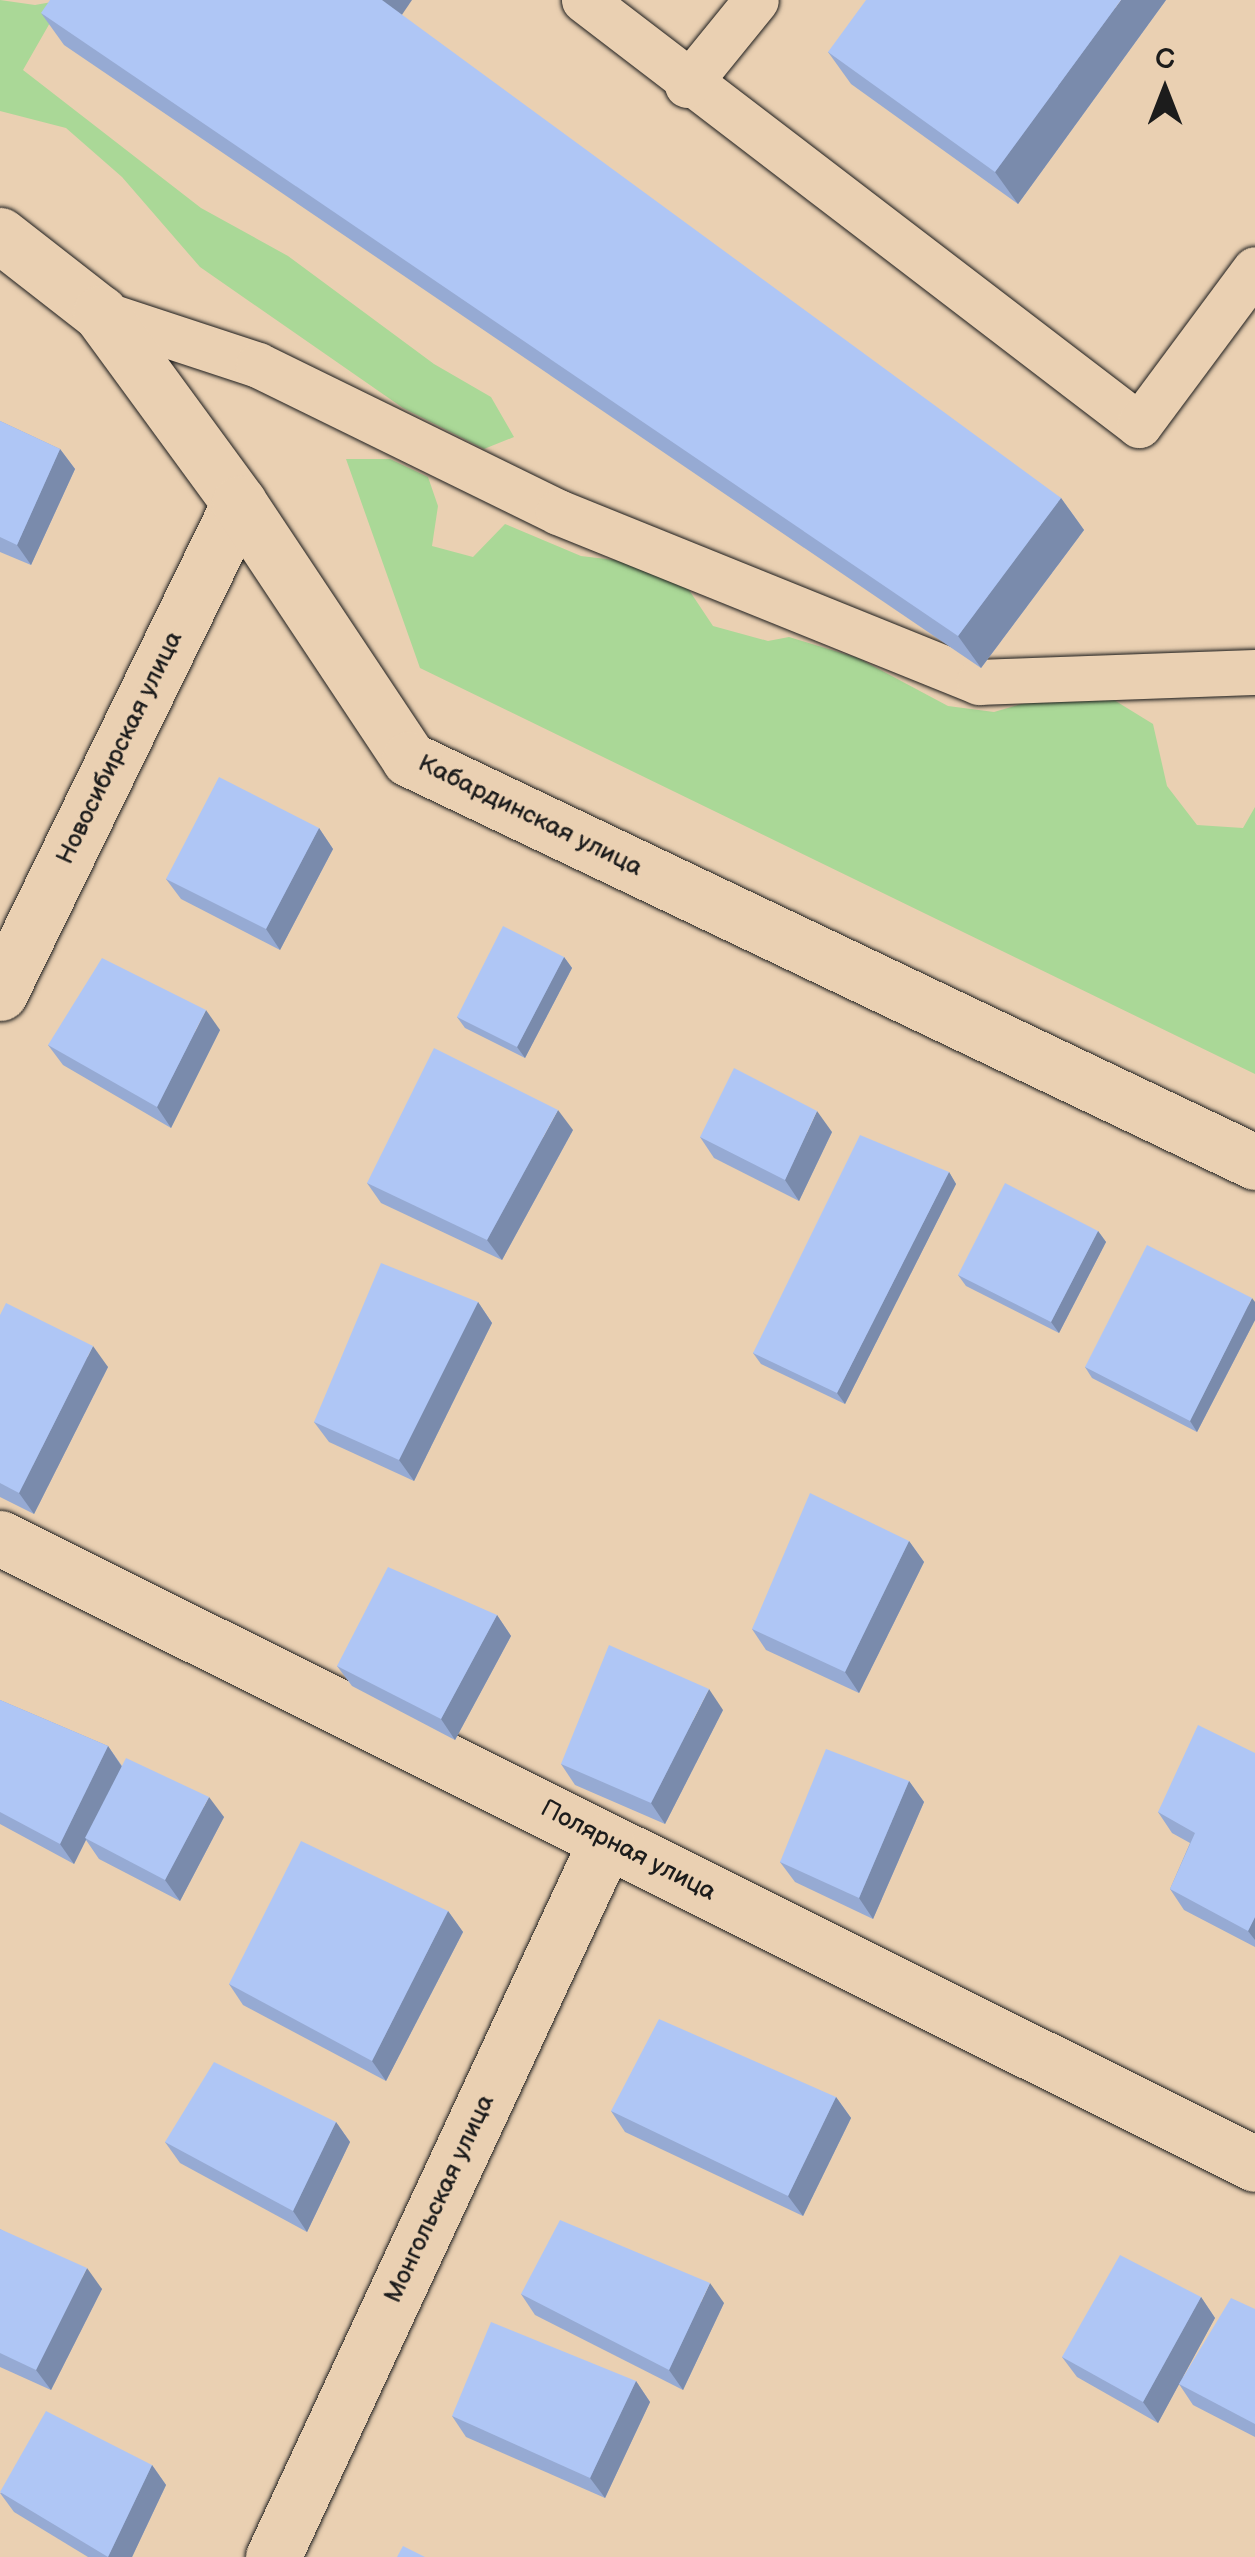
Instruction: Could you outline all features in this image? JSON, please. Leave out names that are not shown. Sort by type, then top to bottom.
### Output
[{"type":"street","name":"Кабардинская улица","points":[[0,236],[100,314],[239,503],[408,759],[1255,1162]]},
{"type":"street","name":"Новосибирская улица","points":[[0,993],[239,503]]},
{"type":"street","name":"Полярная улица","points":[[0,1538],[1255,2164]]},
{"type":"street","name":"Монгольская улица","points":[[273,2557],[606,1841]]},
{"type":"lane","points":[[584,0],[687,85],[1139,425],[1255,269]]},
{"type":"lane","points":[[687,85],[756,0]]},
{"type":"lane","points":[[100,314],[258,366],[558,512],[979,682],[1255,672]]},
{"type":"green space","points":[[0,0],[35,5],[63,0],[23,70],[201,208],[288,256],[434,364],[491,397],[514,437],[484,449],[403,408],[200,267],[122,177],[66,128],[0,111]]},
{"type":"green space","points":[[346,459],[390,459],[428,477],[438,506],[432,546],[473,557],[505,524],[581,556],[639,563],[687,587],[713,626],[768,641],[789,637],[858,658],[948,706],[994,712],[1056,694],[1114,700],[1153,724],[1167,786],[1197,825],[1243,828],[1255,807],[1255,1074],[420,668]]},
{"type":"building","points":[[50,0],[382,0],[1061,498],[958,636],[41,13]]},
{"type":"building","points":[[866,0],[1121,0],[995,172],[828,52]]},
{"type":"building","points":[[0,421],[60,449],[17,545],[0,537]]},
{"type":"building","points":[[219,777],[319,828],[266,929],[166,879]]},
{"type":"building","points":[[503,926],[564,957],[517,1047],[457,1017]]},
{"type":"building","points":[[102,958],[206,1010],[157,1107],[48,1045]]},
{"type":"building","points":[[434,1048],[558,1110],[487,1240],[367,1183]]},
{"type":"building","points":[[734,1068],[817,1111],[785,1180],[700,1137]]},
{"type":"building","points":[[860,1135],[949,1172],[837,1393],[753,1353]]},
{"type":"building","points":[[1005,1183],[1098,1231],[1051,1322],[958,1275]]},
{"type":"building","points":[[1147,1245],[1252,1298],[1190,1421],[1085,1367]]},
{"type":"building","points":[[381,1263],[478,1302],[399,1460],[314,1422]]},
{"type":"building","points":[[6,1303],[93,1346],[19,1493],[0,1483],[0,1315]]},
{"type":"building","points":[[810,1493],[909,1541],[845,1672],[752,1629]]},
{"type":"building","points":[[388,1567],[497,1615],[441,1719],[337,1666]]},
{"type":"building","points":[[609,1645],[709,1689],[651,1803],[561,1764]]},
{"type":"building","points":[[0,1700],[108,1746],[60,1844],[0,1812]]},
{"type":"building","points":[[1198,1725],[1255,1753],[1255,1917],[1248,1931],[1170,1889],[1195,1833],[1158,1812]]},
{"type":"building","points":[[826,1749],[909,1781],[859,1898],[780,1862]]},
{"type":"building","points":[[126,1758],[209,1797],[165,1880],[85,1838]]},
{"type":"building","points":[[301,1841],[448,1911],[372,2061],[229,1984]]},
{"type":"building","points":[[659,2019],[836,2097],[788,2196],[611,2111]]},
{"type":"building","points":[[214,2062],[336,2122],[293,2211],[165,2142]]},
{"type":"building","points":[[560,2220],[710,2283],[669,2370],[521,2294]]},
{"type":"building","points":[[0,2229],[87,2268],[36,2370],[0,2353]]},
{"type":"building","points":[[1120,2255],[1201,2297],[1143,2402],[1062,2357]]},
{"type":"building","points":[[1231,2298],[1255,2309],[1255,2424],[1179,2384]]},
{"type":"building","points":[[491,2322],[636,2381],[590,2478],[452,2416]]},
{"type":"building","points":[[46,2411],[152,2465],[108,2557],[0,2492]]},
{"type":"building","points":[[403,2546],[425,2557],[397,2557]]}]
